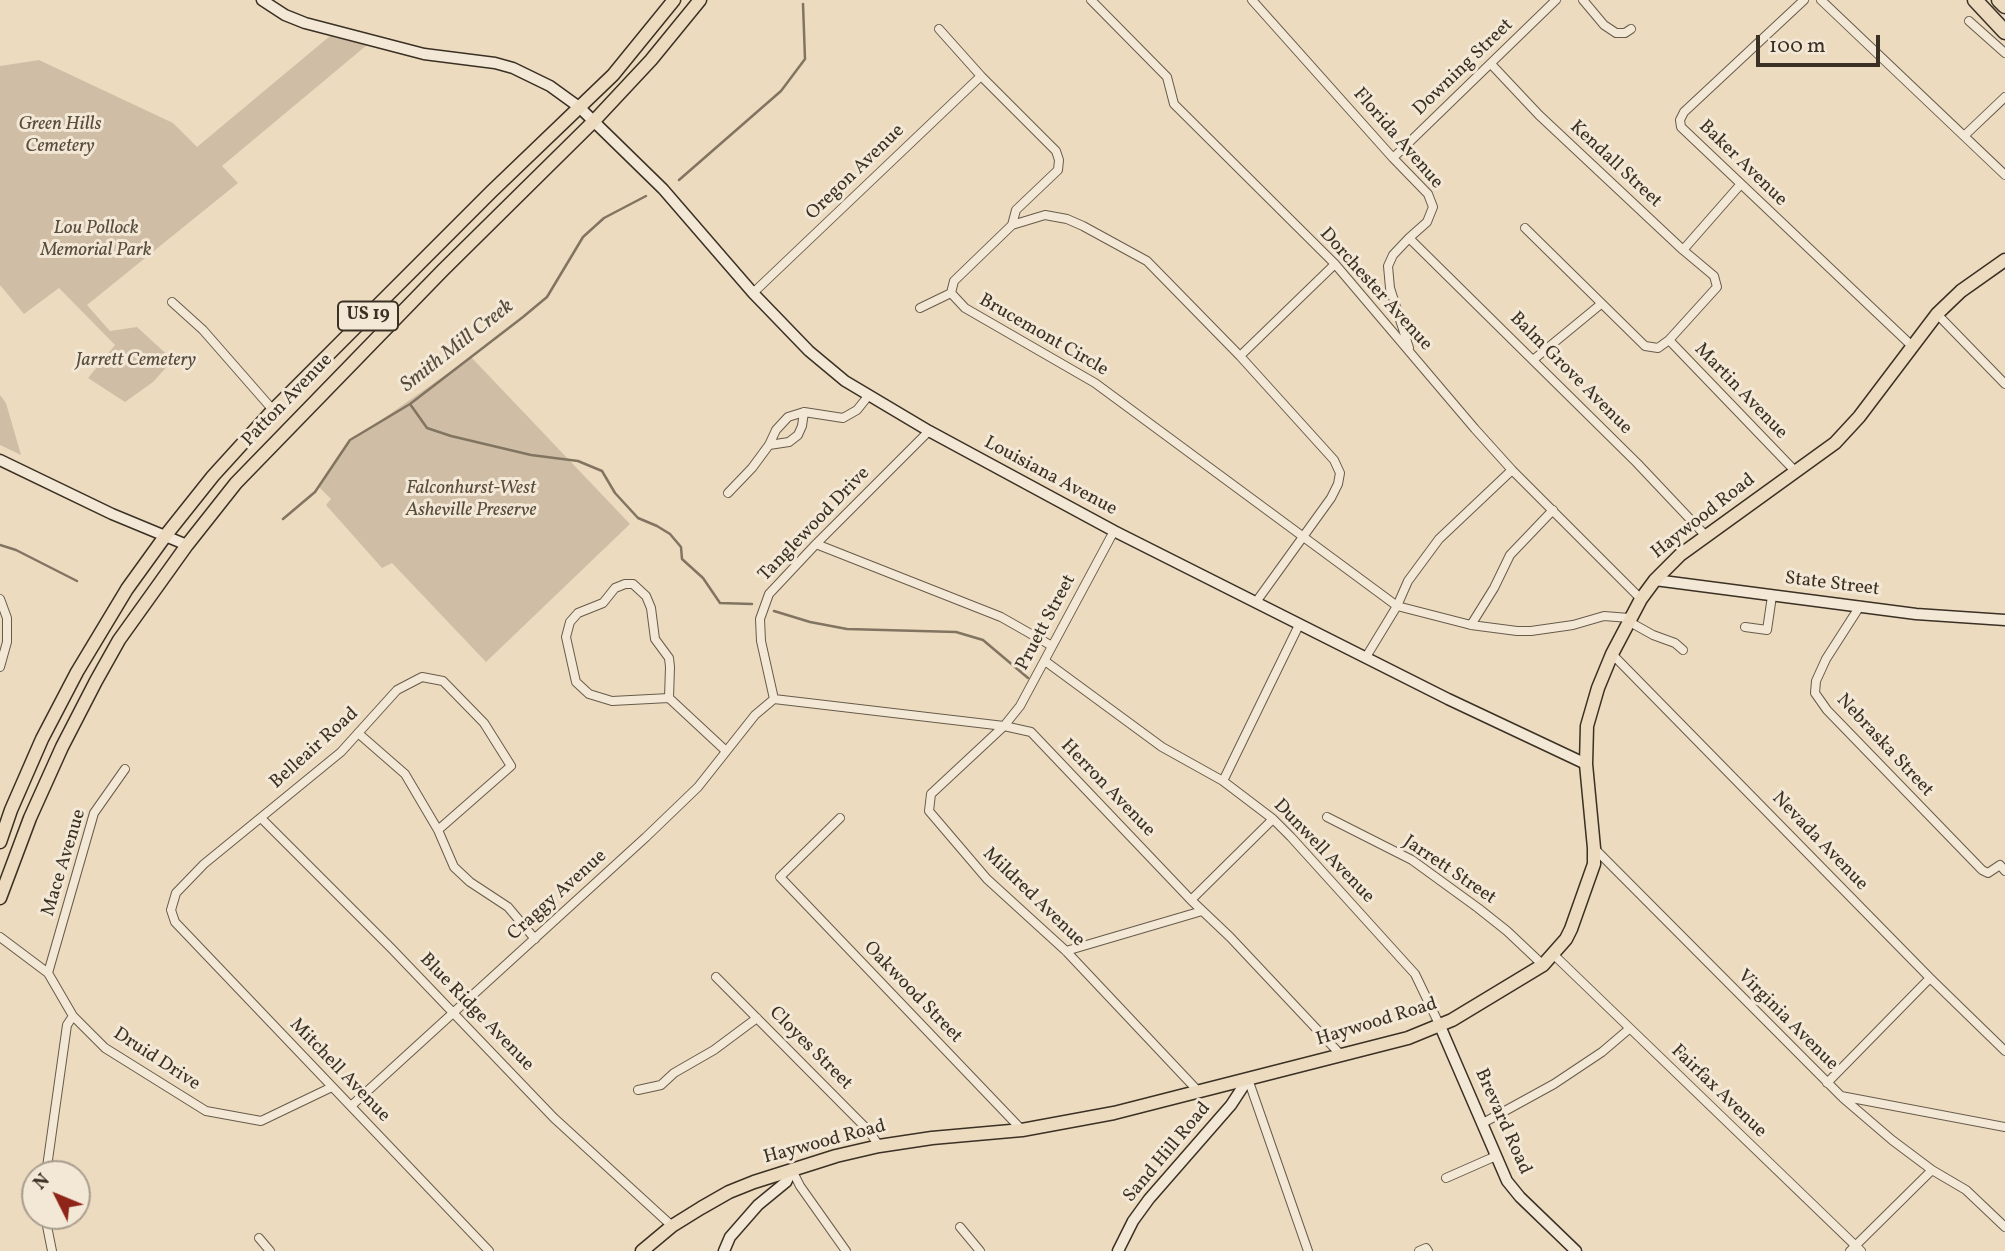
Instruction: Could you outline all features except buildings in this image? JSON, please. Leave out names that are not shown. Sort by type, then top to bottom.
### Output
[{"type":"highway","points":[[1975,0],[2005,32]]},
{"type":"highway","points":[[1999,0],[2005,6]]},
{"type":"main road","name":"Patton Avenue","points":[[0,842],[42,739],[77,672],[127,589],[213,476],[273,410],[491,192],[613,75],[674,0]]},
{"type":"main road","name":"Patton Avenue","points":[[0,898],[30,818],[61,747],[119,640],[187,545],[236,483],[283,433],[594,121],[652,60],[700,0]]},
{"type":"main road","name":"Haywood Road","points":[[642,1251],[672,1226],[729,1192],[754,1182],[836,1156],[879,1146],[1022,1130],[1114,1113],[1408,1038],[1440,1026],[1543,965],[1566,939],[1594,864],[1586,764],[1589,717],[1612,654],[1641,599],[1655,580],[1680,555],[1823,453],[1847,432],[1937,314],[1961,291],[2005,260]]},
{"type":"street","name":"Louisiana Avenue","points":[[261,0],[285,15],[305,23],[424,54],[513,68],[550,86],[579,107],[663,189],[753,293],[794,336],[845,381],[929,431],[1114,531],[1448,699],[1586,764]]},
{"type":"street","name":"Dorchester Avenue","points":[[1091,0],[1167,76],[1174,104],[1335,264],[1512,470],[1641,599]]},
{"type":"street","name":"Florida Avenue","points":[[1252,0],[1428,194],[1433,207],[1427,222],[1394,254],[1388,266],[1390,288],[1411,354]]},
{"type":"street","name":"Downing Street","points":[[1393,158],[1553,0]]},
{"type":"street","points":[[1583,0],[1604,25],[1616,33],[1625,33],[1631,29]]},
{"type":"street","name":"Baker Avenue","points":[[1804,0],[1684,112],[1680,120],[1681,127],[1912,346]]},
{"type":"street","points":[[1822,0],[2005,175]]},
{"type":"street","points":[[1969,21],[2005,53]]},
{"type":"street","points":[[939,29],[981,76],[1056,151],[1058,170],[1016,210],[1012,225]]},
{"type":"street","name":"Kendall Street","points":[[1491,64],[1539,115],[1714,276],[1717,287],[1668,340]]},
{"type":"street","name":"Oregon Avenue","points":[[753,293],[981,76]]},
{"type":"street","points":[[1964,136],[2005,97]]},
{"type":"street","points":[[1683,250],[1740,185]]},
{"type":"street","name":"Brucemont Circle","points":[[1255,602],[1303,536],[1331,498],[1340,473],[1334,460],[1240,356],[1147,261],[1066,219],[1045,215],[1012,225],[954,281],[951,293],[956,301],[1095,383],[1303,536],[1397,606]]},
{"type":"street","name":"Martin Avenue","points":[[1525,228],[1645,346],[1658,348],[1668,340],[1796,472]]},
{"type":"street","name":"Balm Grove Avenue","points":[[1409,238],[1637,463],[1706,536]]},
{"type":"street","points":[[1240,356],[1335,264]]},
{"type":"street","points":[[920,308],[951,293]]},
{"type":"street","points":[[172,302],[203,330],[273,410]]},
{"type":"street","points":[[1533,360],[1601,304]]},
{"type":"street","points":[[1937,314],[2005,384]]},
{"type":"street","points":[[728,493],[752,468],[776,430],[788,417],[804,412],[843,418],[858,410],[869,395]]},
{"type":"street","points":[[769,445],[789,442],[798,435],[804,412]]},
{"type":"street","name":"Tanglewood Drive","points":[[774,699],[761,641],[760,620],[769,594],[929,431]]},
{"type":"street","points":[[0,460],[112,514],[187,545]]},
{"type":"street","points":[[1366,657],[1397,606],[1408,581],[1439,539],[1512,470]]},
{"type":"street","points":[[1471,625],[1510,555],[1553,510]]},
{"type":"street","name":"Pruett Street","points":[[1004,726],[1020,706],[1114,531]]},
{"type":"street","points":[[816,544],[1001,617],[1052,646]]},
{"type":"street","name":"State Street","points":[[1655,580],[1916,614],[2004,622]]},
{"type":"street","points":[[669,698],[669,658],[655,639],[646,596],[633,583],[625,583],[615,588],[603,603],[578,613],[570,622],[566,637],[576,682],[589,694],[612,701],[669,698],[726,751]]},
{"type":"street","points":[[1745,628],[1767,630],[1772,596]]},
{"type":"street","points":[[0,599],[7,618],[7,642],[0,667]]},
{"type":"street","points":[[1397,606],[1471,625],[1531,631],[1573,625],[1604,616],[1629,619],[1646,632],[1675,643],[1683,650]]},
{"type":"street","name":"Nebraska Street","points":[[1860,606],[1826,659],[1816,681],[1815,693],[1827,710],[1982,870],[1989,873],[2003,865]]},
{"type":"street","points":[[1223,781],[1299,625]]},
{"type":"street","name":"Nevada Avenue","points":[[1612,654],[2005,1051]]},
{"type":"street","name":"Dunwell Avenue","points":[[1045,661],[1162,747],[1223,781],[1273,819],[1415,974],[1440,1026]]},
{"type":"street","name":"Belleair Road","points":[[171,910],[176,893],[195,874],[341,751],[397,691],[422,677],[443,681],[484,723],[511,766],[438,830]]},
{"type":"street","name":"Herron Avenue","points":[[774,699],[1004,726],[1031,732],[1340,1055]]},
{"type":"street","name":"Craggy Avenue","points":[[351,1106],[698,787],[755,715],[774,699]]},
{"type":"street","name":"Mildred Avenue","points":[[1004,726],[931,794],[929,811],[987,879],[1066,951],[1198,1091]]},
{"type":"street","points":[[358,733],[404,774],[438,830],[454,867],[470,882],[508,906],[535,939]]},
{"type":"street","name":"Mace Avenue","points":[[48,973],[94,813],[125,769]]},
{"type":"street","name":"Jarrett Street","points":[[1326,817],[1412,860],[1478,908],[1543,965]]},
{"type":"street","name":"Blue Ridge Avenue","points":[[261,818],[554,1118],[672,1226]]},
{"type":"street","name":"Oakwood Street","points":[[840,818],[780,877],[1022,1130]]},
{"type":"street","points":[[1191,900],[1273,819]]},
{"type":"street","name":"Virginia Avenue","points":[[1594,848],[1841,1096],[2005,1128]]},
{"type":"street","name":"Mitchell Avenue","points":[[171,910],[175,922],[489,1251]]},
{"type":"street","points":[[1066,951],[1202,911]]},
{"type":"street","name":"Druid Drive","points":[[0,937],[48,973],[73,1017],[105,1048],[206,1111],[261,1121],[332,1087]]},
{"type":"street","name":"Fairfax Avenue","points":[[1553,955],[1856,1249]]},
{"type":"street","name":"Cloyes Street","points":[[716,977],[869,1131],[879,1146]]},
{"type":"street","points":[[1827,1083],[1930,978]]},
{"type":"street","points":[[48,1160],[67,1026],[73,1017]]},
{"type":"street","points":[[638,1090],[661,1085],[674,1073],[714,1050],[757,1018]]},
{"type":"street","name":"Brevard Road","points":[[1440,1026],[1512,1188],[1576,1251]]},
{"type":"street","points":[[1483,1123],[1554,1084],[1602,1052],[1629,1029]]},
{"type":"street","points":[[1248,1079],[1307,1251]]},
{"type":"street","name":"Sand Hill Road","points":[[1118,1251],[1149,1199],[1231,1105],[1248,1079]]},
{"type":"street","points":[[1841,1096],[1892,1140],[1932,1170],[1966,1190],[2005,1227]]},
{"type":"street","points":[[1446,1178],[1496,1156]]},
{"type":"street","points":[[724,1251],[730,1237],[758,1205],[786,1182],[792,1170]]},
{"type":"street","points":[[792,1170],[800,1186],[846,1251]]},
{"type":"street","points":[[1856,1249],[1932,1170]]},
{"type":"street","points":[[960,1227],[980,1251]]},
{"type":"street","points":[[47,1230],[52,1251]]},
{"type":"street","points":[[259,1238],[270,1251]]},
{"type":"street","points":[[1419,1251],[1426,1248],[1428,1251]]},
{"type":"green space","points":[[330,36],[367,45],[222,166],[238,183],[87,305],[110,331],[137,327],[173,360],[153,382],[125,402],[88,378],[115,345],[59,288],[24,314],[0,285],[0,66],[39,60],[173,123],[197,147]]},
{"type":"green space","name":"Falconhurst-West Asheville Preserve","points":[[471,357],[630,524],[486,662],[392,563],[382,568],[326,505],[331,499],[319,487],[347,444]]},
{"type":"green space","points":[[0,395],[6,403],[21,455],[0,445]]},
{"type":"waterway","name":"Smith Mill Creek","points":[[679,180],[781,91],[805,59],[803,4]]},
{"type":"waterway","name":"Smith Mill Creek","points":[[283,519],[315,492],[350,440],[410,404],[523,317],[547,297],[583,237],[604,218],[646,196]]},
{"type":"waterway","points":[[410,404],[427,428],[531,455],[578,461],[602,471],[615,493],[638,518],[670,534],[681,547],[682,559],[703,578],[720,603],[752,604]]},
{"type":"waterway","name":"Smith Mill Creek","points":[[0,545],[16,550],[77,581]]},
{"type":"waterway","points":[[774,611],[847,629],[956,632],[983,640],[1028,678]]},
{"type":"park label","name":"Green Hills Cemetery","points":[[60,137]]},
{"type":"park label","name":"Lou Pollock Memorial Park","points":[[96,241]]},
{"type":"park label","name":"Jarrett Cemetery","points":[[136,362]]}]
